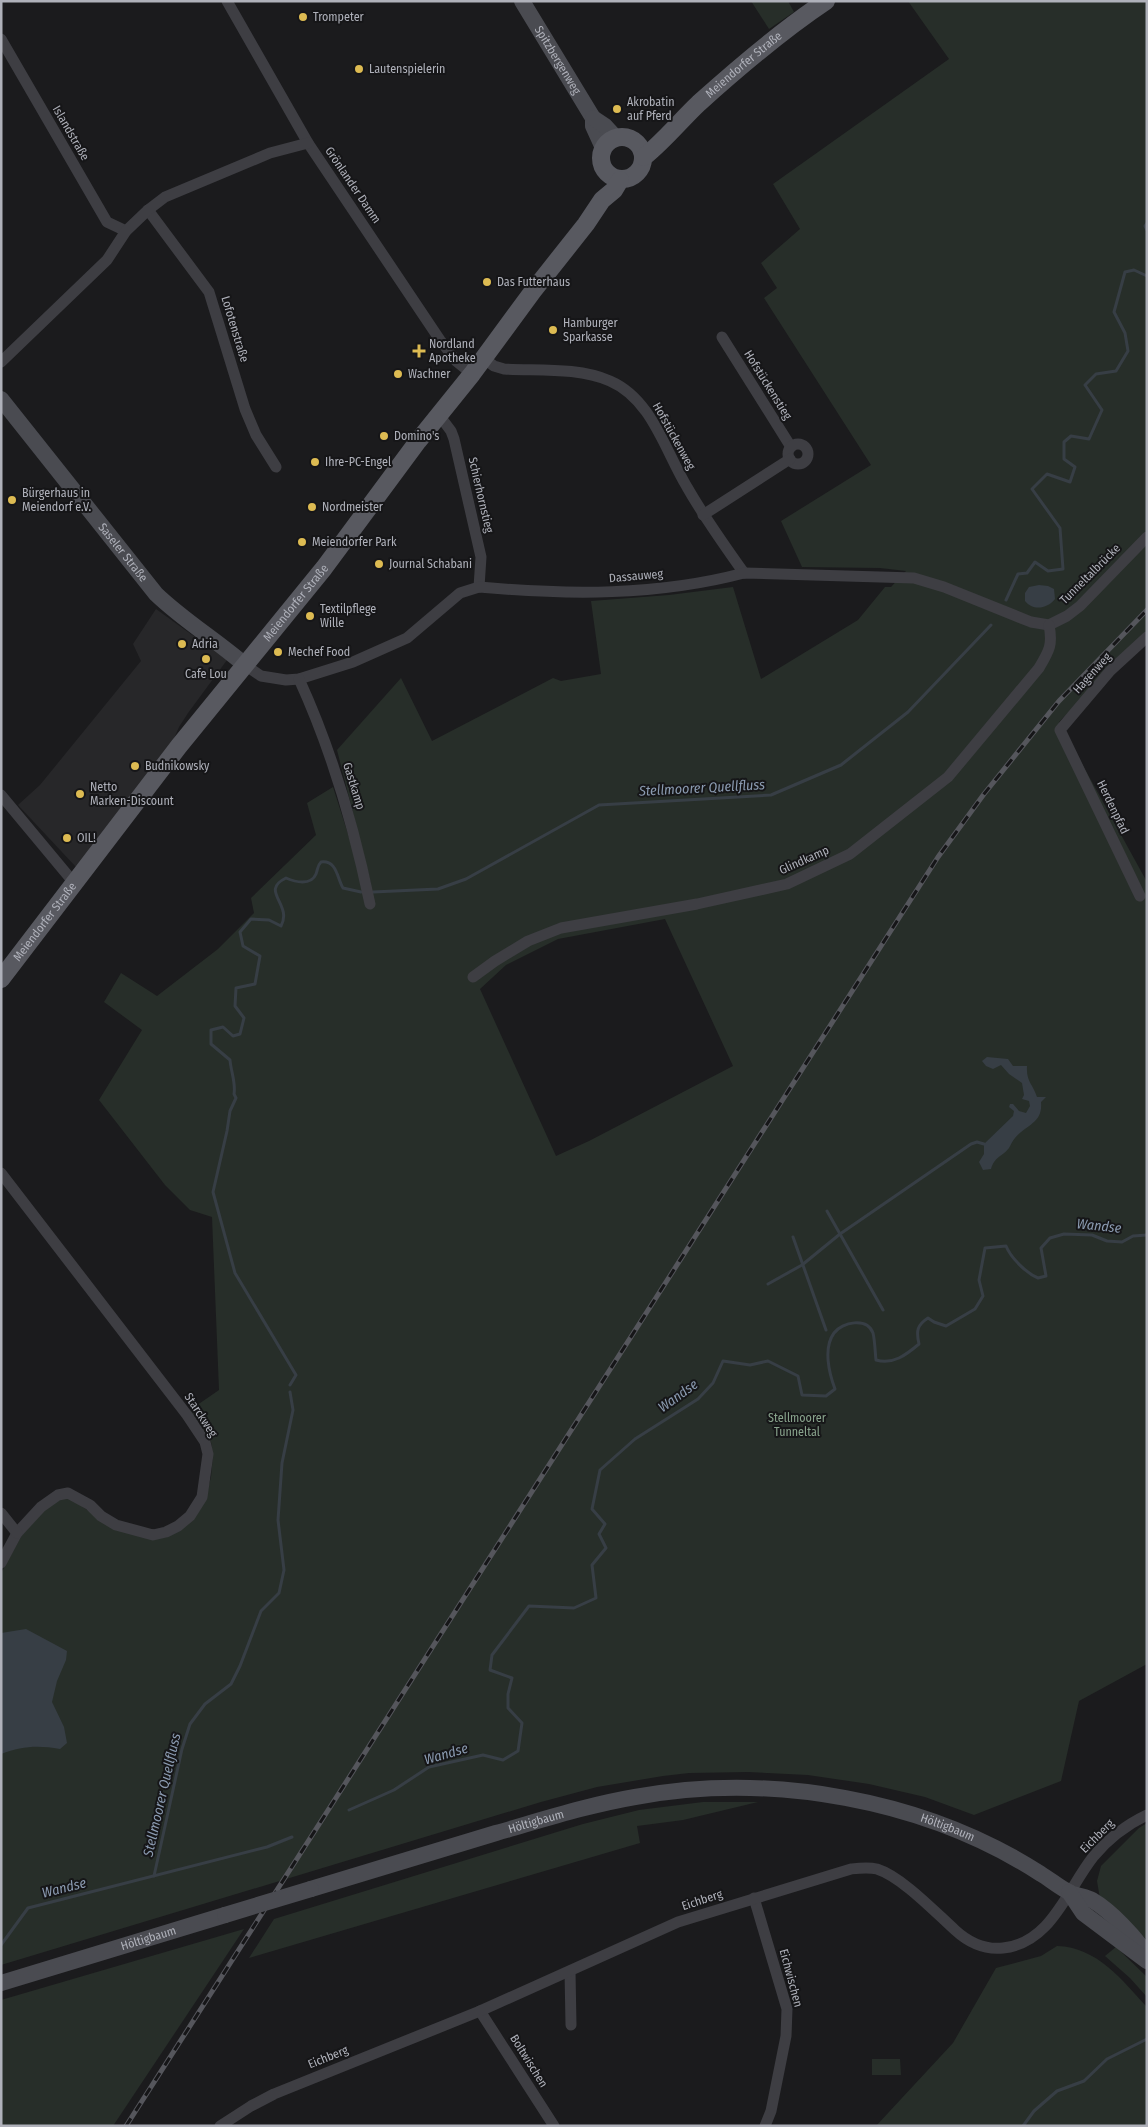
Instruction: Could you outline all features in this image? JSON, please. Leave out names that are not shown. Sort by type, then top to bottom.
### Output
[{"type":"main road","name":"Spitzbergenweg","points":[[522,1],[593,118],[593,126],[610,143]]},
{"type":"main road","name":"Meiendorfer Straße","points":[[1,979],[168,760],[324,568],[586,224],[602,200],[614,190],[614,177],[631,178],[637,174],[642,168],[640,150],[659,144],[742,66],[826,1]]},
{"type":"main road","points":[[614,177],[601,162],[610,143],[627,138],[640,150]]},
{"type":"main road","name":"Saseler Straße","points":[[1,399],[156,594],[172,610],[227,649],[245,665]]},
{"type":"main road","name":"Höltigbaum","points":[[1,1983],[557,1815],[611,1802],[661,1793],[741,1788],[834,1797],[870,1803],[950,1828],[995,1848],[1069,1892],[1092,1900],[1138,1941],[1147,1954]]},
{"type":"main road","name":"Höltigbaum","points":[[1069,1892],[1083,1913],[1147,1961]]},
{"type":"street","name":"Grönlander Damm","points":[[227,1],[308,143],[440,340],[456,361],[472,374]]},
{"type":"street","name":"Islandstraße","points":[[1,39],[107,222],[126,231]]},
{"type":"street","points":[[1,362],[106,260],[126,231],[165,197],[270,153],[308,143]]},
{"type":"street","name":"Lofotenstraße","points":[[148,210],[209,292],[245,410],[256,436],[276,467]]},
{"type":"street","name":"Hofstückenstieg","points":[[703,515],[790,459],[800,464],[805,461],[808,454],[801,445],[791,447],[722,337]]},
{"type":"street","name":"Hofstückenweg","points":[[483,358],[494,366],[504,369],[591,375],[610,381],[624,389],[646,411],[703,515],[744,573]]},
{"type":"street","name":"Schierhornstieg","points":[[439,415],[447,424],[454,439],[471,507],[481,558],[480,587]]},
{"type":"street","points":[[790,459],[788,453],[791,447]]},
{"type":"street","name":"Tunneltalbrücke","points":[[1049,624],[1067,616],[1080,606],[1144,540]]},
{"type":"street","name":"Dassauweg","points":[[245,665],[256,674],[266,678],[299,679],[353,662],[407,638],[460,593],[480,587],[600,593],[633,592],[718,580],[744,573],[914,578],[944,586],[1031,622],[1049,624]]},
{"type":"street","name":"Glindkamp","points":[[473,977],[528,941],[562,928],[697,904],[787,884],[850,854],[948,777],[1038,668],[1048,652],[1052,640],[1049,624]]},
{"type":"street","name":"Hagenweg","points":[[1060,730],[1110,671],[1147,638]]},
{"type":"street","name":"Gastkamp","points":[[299,679],[329,752],[360,856],[370,904]]},
{"type":"street","name":"Herdenpfad","points":[[1060,730],[1140,896]]},
{"type":"street","points":[[1,795],[75,884]]},
{"type":"street","name":"Starckweg","points":[[1,1173],[187,1415],[205,1442],[208,1454],[202,1497],[190,1516],[178,1526],[166,1532],[154,1534],[116,1525],[100,1516],[90,1505],[68,1493],[58,1495],[49,1500],[17,1533],[1,1564]]},
{"type":"street","points":[[1,1513],[17,1533]]},
{"type":"street","name":"Eichberg","points":[[220,2126],[274,2094],[480,2011],[678,1922],[851,1870],[877,1869],[905,1887],[969,1940],[984,1946],[997,1948],[1019,1944],[1039,1933],[1051,1919],[1087,1865],[1105,1844],[1122,1829],[1147,1815]]},
{"type":"street","name":"Eichwischen","points":[[754,1898],[787,2009],[786,2036],[771,2111],[766,2126]]},
{"type":"street","points":[[570,1970],[571,2025]]},
{"type":"street","name":"Boltwischen","points":[[480,2011],[554,2126]]},
{"type":"shaded area","points":[[1039,585],[1054,589],[1055,599],[1048,605],[1040,608],[1032,606],[1025,601],[1025,593],[1029,587]]},
{"type":"shaded area","points":[[156,609],[227,660],[179,727],[168,752],[76,867],[18,805],[40,785],[141,661],[133,644]]},
{"type":"shaded area","points":[[987,1057],[1008,1059],[1013,1066],[1027,1066],[1029,1079],[1037,1097],[1046,1097],[1041,1102],[1041,1109],[1037,1119],[1013,1140],[1009,1148],[997,1159],[991,1169],[983,1170],[979,1162],[984,1154],[984,1144],[1013,1116],[1014,1111],[1009,1107],[1010,1104],[1013,1104],[1019,1111],[1026,1113],[1030,1106],[1029,1101],[1022,1099],[1024,1095],[1022,1083],[1009,1074],[1001,1065],[993,1069],[986,1066],[982,1061]]},
{"type":"shaded area","points":[[26,1629],[67,1651],[66,1660],[57,1681],[52,1702],[64,1727],[67,1743],[60,1749],[30,1747],[1,1754],[1,1633]]},
{"type":"green space","points":[[751,1],[788,1],[794,12],[769,29]]},
{"type":"green space","name":"Stellmoorer Tunneltal","points":[[908,1],[1147,1],[1147,631],[1059,722],[1147,882],[1147,1664],[1079,1701],[1061,1781],[974,1815],[925,1797],[869,1784],[808,1775],[748,1772],[689,1773],[663,1776],[597,1787],[541,1802],[1,1965],[1,1573],[22,1535],[55,1499],[68,1497],[111,1526],[161,1538],[205,1500],[211,1477],[213,1455],[211,1442],[190,1410],[219,1390],[212,1217],[190,1210],[165,1185],[99,1100],[142,1030],[104,1002],[121,973],[157,996],[218,949],[254,913],[251,898],[316,835],[307,803],[333,787],[355,856],[363,889],[371,884],[337,750],[401,678],[432,741],[553,678],[561,681],[601,674],[591,601],[669,595],[733,587],[761,679],[858,620],[885,587],[891,587],[906,571],[880,568],[802,567],[781,521],[871,465],[764,298],[777,288],[761,263],[800,229],[773,184],[949,59]],"holes":[[[665,919],[733,1066],[589,1141],[556,1156],[480,989],[506,965],[558,939]]]},
{"type":"green space","points":[[703,1802],[758,1802],[683,1820],[637,1826],[640,1843],[249,1958],[274,1919],[583,1824],[639,1810]]},
{"type":"green space","points":[[1147,1823],[1147,1938],[1145,1938],[1100,1899],[1097,1881],[1101,1866],[1139,1828]]},
{"type":"green space","points":[[244,1929],[113,2126],[1,2126],[1,2000]]},
{"type":"green space","points":[[1057,1946],[1084,1952],[1108,1967],[1147,2007],[1147,2126],[876,2126],[953,2043],[996,1968],[1041,1956]]},
{"type":"green space","points":[[1116,1947],[1147,1977],[1147,1997],[1130,1978],[1105,1956]]},
{"type":"green space","points":[[872,2059],[900,2059],[901,2075],[872,2075]]},
{"type":"waterway","name":"Stellmoorer Quellfluss","points":[[1147,223],[1145,226],[1147,230]]},
{"type":"waterway","name":"Stellmoorer Quellfluss","points":[[1006,600],[1018,574],[1027,573],[1035,562],[1048,571],[1063,569],[1060,528],[1032,489],[1047,474],[1070,482],[1075,467],[1064,459],[1064,442],[1071,436],[1089,439],[1102,410],[1085,385],[1096,374],[1116,371],[1128,351],[1125,333],[1114,312],[1125,272],[1134,270],[1147,276]]},
{"type":"waterway","name":"Stellmoorer Quellfluss","points":[[373,892],[438,889],[466,879],[599,805],[771,795],[841,765],[908,712],[991,625]]},
{"type":"waterway","name":"Stellmoorer Quellfluss","points":[[290,1385],[296,1375],[235,1273],[213,1192],[230,1111],[236,1098],[230,1060],[211,1044],[211,1030],[223,1027],[233,1036],[240,1034],[244,1018],[235,1006],[236,988],[255,984],[260,956],[243,946],[240,932],[251,919],[269,920],[281,926],[284,918],[283,911],[276,893],[279,883],[286,878],[298,882],[307,882],[314,878],[320,863],[326,862],[336,870],[343,888],[361,892]]},
{"type":"waterway","points":[[768,1284],[802,1265],[840,1234],[971,1144],[977,1142],[984,1144]]},
{"type":"waterway","points":[[827,1211],[883,1310]]},
{"type":"waterway","name":"Wandse","points":[[349,1810],[394,1790],[429,1767],[483,1755],[503,1760],[518,1751],[522,1723],[508,1708],[508,1694],[512,1678],[490,1670],[492,1655],[529,1606],[574,1608],[596,1598],[592,1565],[606,1548],[599,1534],[605,1524],[592,1509],[600,1470],[635,1439],[698,1399],[713,1383],[723,1361],[750,1365],[768,1361],[798,1376],[802,1395],[826,1396],[835,1389],[829,1368],[828,1353],[831,1339],[838,1329],[854,1323],[866,1325],[874,1336],[876,1360],[888,1361],[899,1358],[919,1344],[918,1329],[928,1318],[946,1326],[975,1309],[983,1296],[979,1280],[985,1248],[1006,1246],[1019,1265],[1038,1278],[1046,1276],[1041,1248],[1050,1238],[1064,1234],[1092,1235],[1107,1241],[1122,1242],[1133,1236],[1147,1235]]},
{"type":"waterway","points":[[793,1237],[826,1330]]},
{"type":"waterway","name":"Stellmoorer Quellfluss","points":[[154,1876],[182,1749],[190,1724],[205,1704],[231,1684],[261,1611],[279,1593],[284,1570],[278,1520],[282,1463],[293,1410],[290,1392]]},
{"type":"waterway","name":"Wandse","points":[[1,1945],[28,1908],[267,1847],[292,1837]]},
{"type":"waterway","points":[[1023,2126],[1034,2111],[1057,2091],[1084,2081],[1107,2059],[1147,2039]]},
{"type":"railway","points":[[126,2126],[938,857],[984,794],[1059,701],[1147,610]]},
{"type":"place","name":"Trompeter","points":[[303,17]]},
{"type":"place","name":"Lautenspielerin","points":[[359,69]]},
{"type":"place","name":"Akrobatin auf Pferd","points":[[617,109]]},
{"type":"place","name":"Das Futterhaus","points":[[487,282]]},
{"type":"place","name":"Hamburger Sparkasse","points":[[553,330]]},
{"type":"place","name":"Nordland Apotheke","points":[[419,351]]},
{"type":"place","name":"Wachner","points":[[398,374]]},
{"type":"place","name":"Domino's","points":[[384,436]]},
{"type":"place","name":"Ihre-PC-Engel","points":[[315,462]]},
{"type":"place","name":"Bürgerhaus in Meiendorf e.V.","points":[[12,500]]},
{"type":"place","name":"Nordmeister","points":[[312,507]]},
{"type":"place","name":"Meiendorfer Park","points":[[302,542]]},
{"type":"place","name":"Journal Schabani","points":[[379,564]]},
{"type":"place","name":"Textilpflege Wille","points":[[310,616]]},
{"type":"place","name":"Adria","points":[[182,644]]},
{"type":"place","name":"Mechef Food","points":[[278,652]]},
{"type":"place","name":"Cafe Lou","points":[[206,659]]},
{"type":"place","name":"Budnikowsky","points":[[135,766]]},
{"type":"place","name":"Netto Marken-Discount","points":[[80,794]]},
{"type":"place","name":"OIL!","points":[[67,838]]}]
